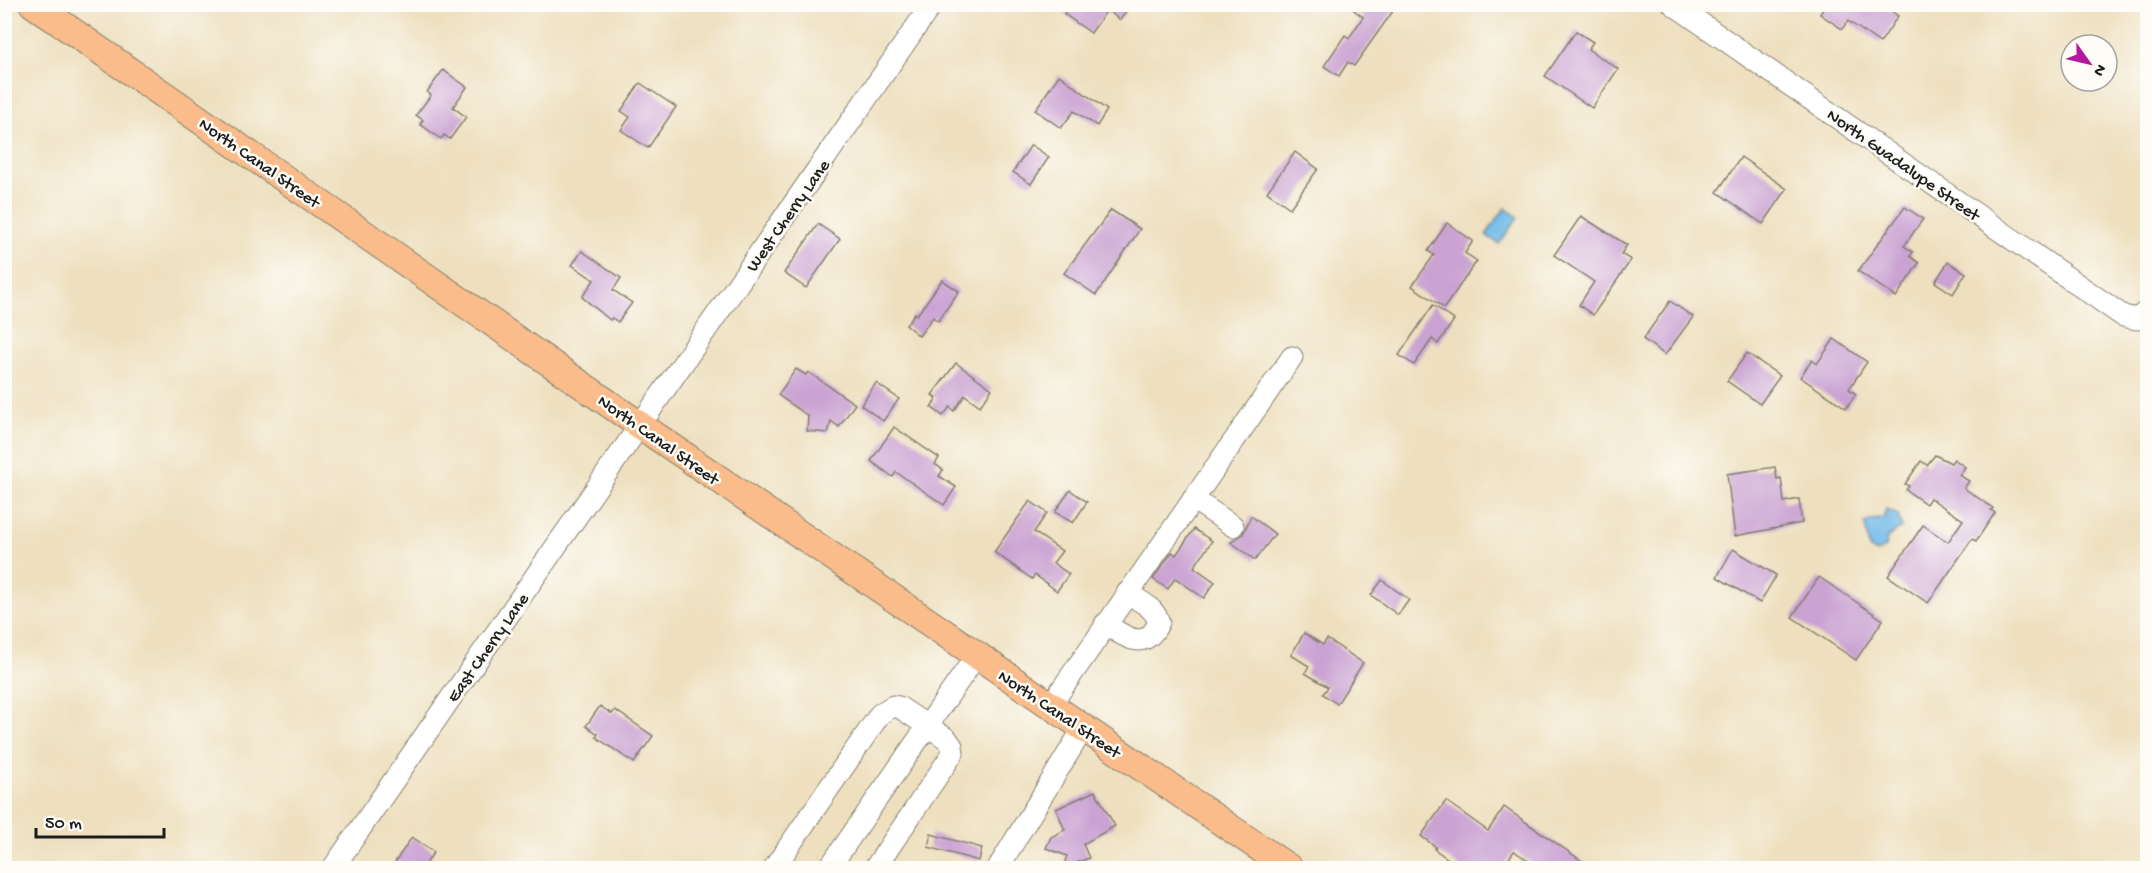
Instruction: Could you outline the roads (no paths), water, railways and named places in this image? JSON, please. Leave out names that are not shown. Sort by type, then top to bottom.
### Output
[{"type":"main road","name":"North Canal Street","points":[[33,4],[641,426],[1289,868]]},
{"type":"street","name":"West Cherry Lane","points":[[641,426],[932,4]]},
{"type":"street","name":"North Guadalupe Street","points":[[1673,4],[2123,316],[2142,315]]},
{"type":"street","points":[[1050,706],[1292,357]]},
{"type":"street","name":"East Cherry Lane","points":[[333,868],[641,426]]},
{"type":"street","points":[[1193,499],[1233,526]]},
{"type":"street","points":[[1105,624],[1135,641],[1145,640],[1155,631],[1159,622],[1152,608],[1127,593]]},
{"type":"street","points":[[829,868],[976,656]]},
{"type":"street","points":[[774,868],[887,707],[899,707],[947,740],[952,746],[953,753],[875,868]]},
{"type":"street","points":[[998,868],[1083,729]]},
{"type":"water","points":[[1505,208],[1518,217],[1499,244],[1486,235]]},
{"type":"water","points":[[1886,509],[1898,515],[1902,528],[1887,537],[1886,547],[1877,553],[1869,548],[1865,524],[1870,520],[1883,519]]}]
